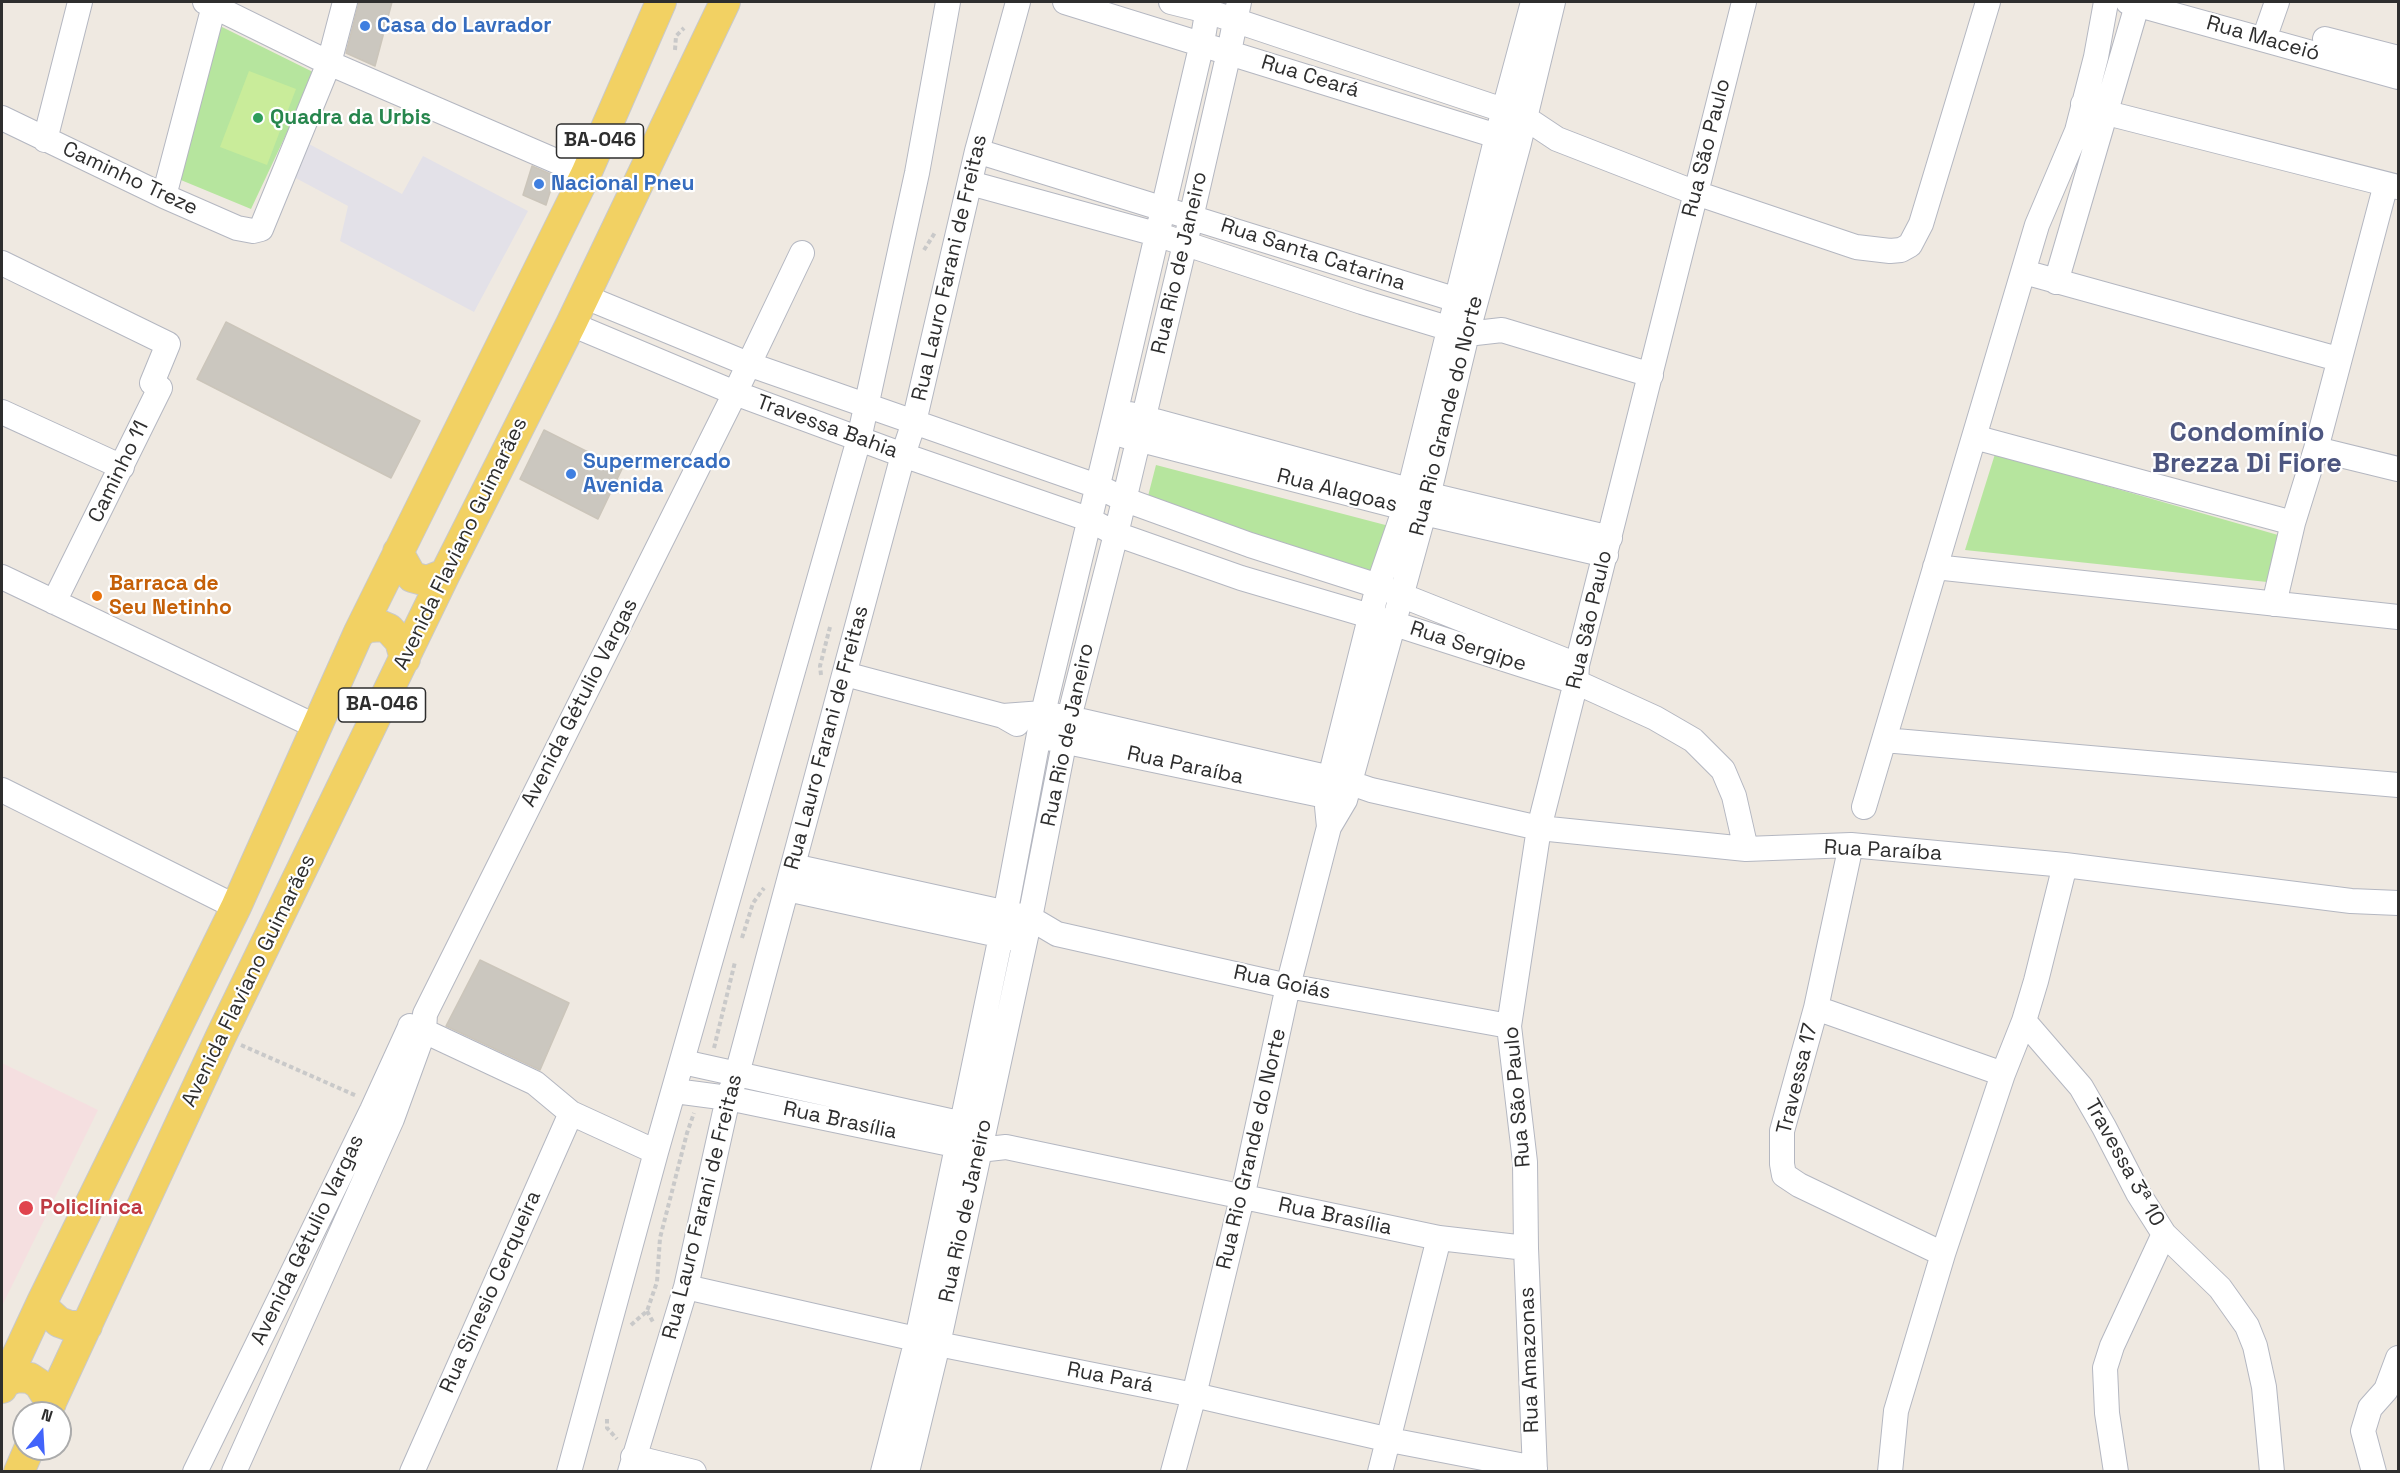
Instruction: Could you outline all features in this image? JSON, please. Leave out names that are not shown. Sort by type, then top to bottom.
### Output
[{"type":"main road","name":"Avenida Flaviano Guimarães","points":[[3,1385],[236,907],[358,632],[586,174],[661,2]]},
{"type":"main road","name":"Avenida Flaviano Guimarães","points":[[51,1401],[221,1036],[445,574],[571,324],[725,2]]},
{"type":"main road","points":[[398,552],[412,577],[427,581],[445,574]]},
{"type":"main road","points":[[358,632],[369,627],[389,628],[400,640],[405,659]]},
{"type":"main road","points":[[42,1302],[48,1312],[59,1322],[70,1326],[87,1326]]},
{"type":"main road","points":[[3,1385],[17,1377],[30,1378],[39,1384],[45,1401]]},
{"type":"street","points":[[45,140],[81,2]]},
{"type":"street","points":[[329,63],[345,2]]},
{"type":"street","points":[[568,1472],[656,1152],[859,439],[917,173],[948,2]]},
{"type":"street","name":"Rua Lauro Farani de Freitas","points":[[631,1464],[686,1287],[728,1098],[737,1074],[903,455],[914,422],[970,183],[1018,2]]},
{"type":"street","name":"Rua Ceará","points":[[1065,2],[1115,8],[1202,43],[1508,140],[1557,139]]},
{"type":"street","name":"Rua Ceará","points":[[1171,2],[1236,11],[1514,114],[1557,139],[1696,193],[1856,247],[1890,251],[1901,250],[1910,245],[1921,225],[1988,2]]},
{"type":"street","name":"Rua Rio Grande do Norte","points":[[1173,1472],[1242,1198],[1288,986],[1329,827],[1344,789],[1394,623],[1416,502],[1514,114],[1533,2]]},
{"type":"street","name":"Rua Rio Grande do Norte","points":[[1514,114],[1553,2]]},
{"type":"street","name":"Rua São Paulo","points":[[1526,1248],[1525,1162],[1509,1026],[1539,828],[1744,2]]},
{"type":"street","points":[[1864,807],[2037,225],[2077,130],[2096,57],[2106,2]]},
{"type":"street","points":[[2056,282],[2107,113],[2135,2]]},
{"type":"street","name":"Rua Maceió","points":[[2135,2],[2267,32],[2398,58]]},
{"type":"street","name":"Rua Maceió","points":[[2189,2],[2267,32],[2398,77]]},
{"type":"street","points":[[2267,32],[2277,2]]},
{"type":"street","points":[[164,196],[212,3],[329,63],[586,174]]},
{"type":"street","name":"Rua Rio de Janeiro","points":[[971,1137],[1003,925],[1041,724],[1202,43],[1208,6]]},
{"type":"street","name":"Rua Rio de Janeiro","points":[[907,1472],[927,1341],[971,1137],[1028,929],[1067,729],[1185,244],[1229,52],[1236,11]]},
{"type":"street","name":"Caminho Treze","points":[[2,118],[164,196],[237,228],[253,231],[261,229],[329,63]]},
{"type":"street","points":[[2083,104],[2107,113],[2392,186],[2338,359],[2316,449],[2293,524],[2274,604]]},
{"type":"street","name":"Rua Santa Catarina","points":[[978,152],[1466,302],[1502,330]]},
{"type":"street","points":[[1057,207],[1065,177]]},
{"type":"street","name":"Rua Santa Catarina","points":[[970,183],[1156,234],[1458,331],[1502,330],[1651,375]]},
{"type":"street","name":"Avenida Gétulio Vargas","points":[[195,1472],[379,1111],[420,1024],[735,393],[802,253]]},
{"type":"street","name":"Caminho 11","points":[[2,263],[168,344],[152,383],[160,388],[54,602]]},
{"type":"street","points":[[2024,272],[2338,359]]},
{"type":"street","points":[[1362,302],[1370,274]]},
{"type":"street","name":"Travessa Bahia","points":[[584,296],[748,364],[1097,486],[1123,499]]},
{"type":"street","name":"Travessa Bahia","points":[[571,324],[735,393],[903,455],[1088,519],[1116,534]]},
{"type":"street","points":[[2,412],[122,467]]},
{"type":"street","name":"Rua Alagoas","points":[[1113,420],[1416,502],[1608,547]]},
{"type":"street","points":[[1974,437],[2293,524]]},
{"type":"street","points":[[2316,449],[2398,469]]},
{"type":"street","name":"Rua Sergipe","points":[[1123,499],[1250,545],[1401,594],[1576,673],[1655,717],[1693,740],[1723,770],[1734,796],[1746,849]]},
{"type":"street","name":"Rua Rio Grande do Norte","points":[[1344,789],[1370,616],[1378,586],[1416,502]]},
{"type":"street","name":"Rua Sergipe","points":[[1116,534],[1241,578],[1576,673]]},
{"type":"street","points":[[1241,578],[1250,545]]},
{"type":"street","points":[[1935,567],[2398,617]]},
{"type":"street","points":[[2,577],[317,727]]},
{"type":"street","name":"Rua Paraíba","points":[[845,674],[1003,716],[1539,828],[1746,849],[1851,845],[2065,865],[2351,901],[2398,903]]},
{"type":"street","points":[[1884,740],[2398,785]]},
{"type":"street","points":[[2,790],[236,907]]},
{"type":"street","name":"Travessa 17","points":[[1851,845],[1816,1008],[1782,1131],[1781,1157],[1784,1175],[1798,1185],[1943,1254]]},
{"type":"street","points":[[1890,1472],[1896,1411],[1943,1254],[2003,1074],[2024,1021],[2065,865]]},
{"type":"street","name":"Rua Goiás","points":[[793,866],[1003,925]]},
{"type":"street","name":"Rua Goiás","points":[[786,889],[1057,934],[1288,986],[1509,1026]]},
{"type":"street","points":[[1816,1008],[2003,1074]]},
{"type":"street","name":"Travessa 3ª 10","points":[[2024,1021],[2081,1087],[2138,1193],[2164,1234],[2220,1288],[2247,1326],[2255,1346],[2264,1387],[2272,1472]]},
{"type":"street","points":[[420,1024],[535,1083],[571,1113],[656,1152]]},
{"type":"street","name":"Rua Brasília","points":[[683,1062],[737,1074],[1006,1147],[1439,1238],[1526,1248]]},
{"type":"street","name":"Rua Brasília","points":[[675,1091],[971,1137]]},
{"type":"street","name":"Avenida Gétulio Vargas","points":[[237,1464],[379,1111]]},
{"type":"street","name":"Rua Sinesio Cerqueira","points":[[412,1472],[571,1113]]},
{"type":"street","points":[[2116,1472],[2107,1413],[2105,1368],[2112,1346],[2164,1234]]},
{"type":"street","points":[[1380,1472],[1390,1440],[1439,1238]]},
{"type":"street","name":"Rua Amazonas","points":[[1526,1248],[1535,1470]]},
{"type":"street","name":"Rua Pará","points":[[686,1287],[927,1341],[1194,1395],[1390,1440],[1535,1470]]},
{"type":"street","name":"Rua Rio de Janeiro","points":[[883,1472],[927,1341]]},
{"type":"street","points":[[2374,1472],[2363,1431],[2370,1408],[2386,1390],[2398,1358]]},
{"type":"street","points":[[210,1441],[237,1464]]},
{"type":"street","points":[[631,1464],[694,1472]]},
{"type":"path","points":[[221,1036],[379,1111]]},
{"type":"path","points":[[629,1326],[647,1311],[654,1326]]},
{"type":"path","points":[[607,1410],[607,1428],[616,1440],[621,1433]]},
{"type":"shaded area","points":[[309,144],[402,194],[423,156],[528,211],[474,312],[340,241],[348,206],[292,176]]},
{"type":"shaded area","name":"Policlínica","points":[[2,1063],[98,1110],[2,1306]]},
{"type":"green space","points":[[218,25],[315,73],[251,209],[176,178]]},
{"type":"green space","name":"Quadra da Urbis","points":[[249,71],[296,89],[267,165],[220,147]]},
{"type":"green space","points":[[1995,454],[2278,535],[2267,582],[1965,550]]},
{"type":"green space","points":[[1156,465],[1393,527],[1378,574],[1147,500]]},
{"type":"building","name":"Casa do Lavrador","points":[[359,2],[392,2],[375,66],[346,53]]},
{"type":"building","name":"Nacional Pneu","points":[[532,166],[555,176],[546,205],[523,195]]},
{"type":"building","points":[[226,322],[420,421],[391,478],[197,379]]},
{"type":"building","name":"Supermercado Avenida","points":[[544,430],[622,469],[598,519],[520,479]]},
{"type":"building","points":[[480,960],[569,1003],[540,1070],[446,1026]]},
{"type":"place","name":"Casa do Lavrador","points":[[365,26]]},
{"type":"place","name":"Quadra da Urbis","points":[[258,118]]},
{"type":"place","name":"Nacional Pneu","points":[[539,184]]},
{"type":"place","name":"Supermercado Avenida","points":[[571,474]]},
{"type":"place","name":"Barraca de Seu Netinho","points":[[97,596]]},
{"type":"place","name":"Policlínica","points":[[26,1208]]},
{"type":"district","name":"Condomínio Brezza Di Fiore","points":[[2247,450]]}]
